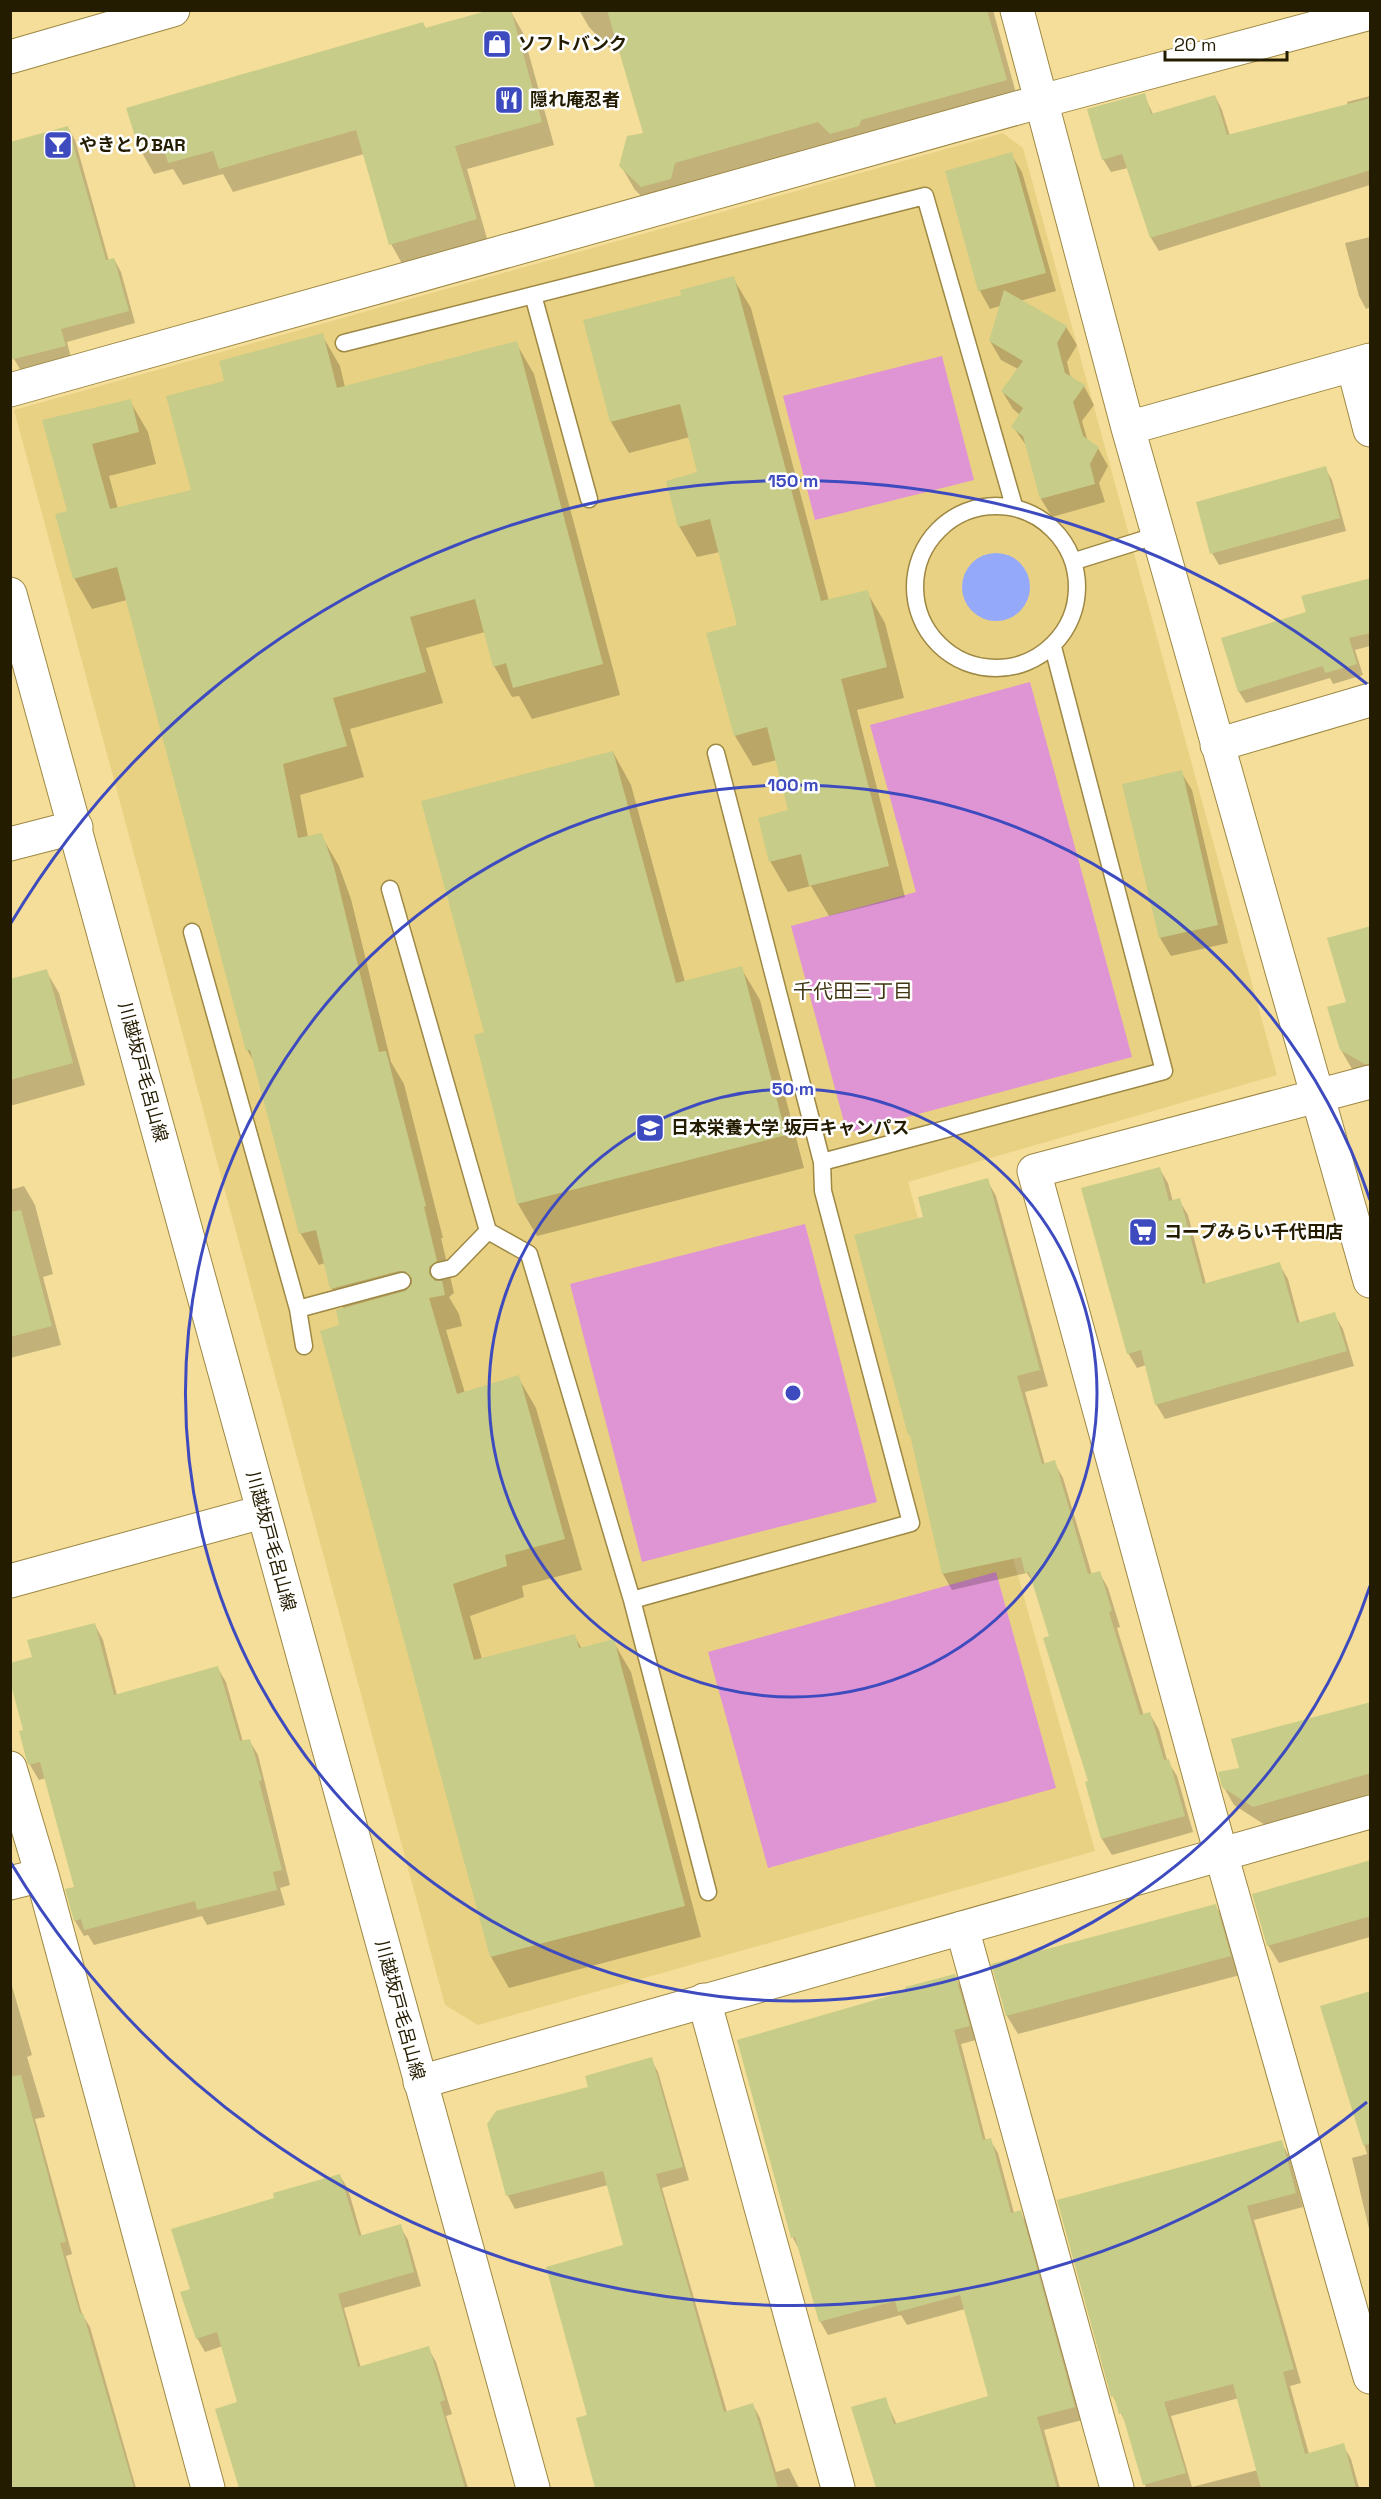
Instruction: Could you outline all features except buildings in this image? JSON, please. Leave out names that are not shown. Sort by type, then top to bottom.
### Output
[{"type":"street","points":[[10,57],[173,10]]},
{"type":"street","points":[[1017,10],[1128,428],[1371,1281]]},
{"type":"street","points":[[10,390],[1042,101],[1371,13]]},
{"type":"street","points":[[1128,428],[1362,362],[1371,430]]},
{"type":"street","name":"川越坂戸毛呂山線","points":[[10,594],[76,826],[262,1512],[533,2488]]},
{"type":"street","points":[[1218,745],[1371,700]]},
{"type":"street","points":[[10,844],[76,826]]},
{"type":"street","points":[[1371,1082],[1034,1171],[1221,1854],[1371,2377]]},
{"type":"street","points":[[10,1581],[262,1512]]},
{"type":"street","points":[[10,1768],[42,1875],[208,2488]]},
{"type":"street","points":[[420,2082],[1371,1812]]},
{"type":"street","points":[[10,1883],[42,1875]]},
{"type":"street","points":[[962,1928],[1117,2488]]},
{"type":"street","points":[[704,2000],[838,2488]]},
{"type":"lane","points":[[344,343],[925,196],[1014,506]]},
{"type":"lane","points":[[533,295],[590,499]]},
{"type":"lane","points":[[1014,506],[1052,526],[1075,561],[1077,608],[1053,647],[1016,667],[974,666],[938,644],[917,608],[916,566],[937,530],[972,507],[1014,506]]},
{"type":"lane","points":[[1075,561],[1158,535]]},
{"type":"lane","points":[[822,1162],[1164,1071],[1053,647]]},
{"type":"lane","points":[[632,1600],[911,1523],[823,1191],[822,1162],[716,753]]},
{"type":"lane","points":[[390,889],[488,1231],[529,1254],[632,1600],[708,1892]]},
{"type":"lane","points":[[192,932],[298,1309],[304,1346]]},
{"type":"lane","points":[[439,1271],[452,1268],[488,1231]]},
{"type":"lane","points":[[298,1309],[402,1281]]},
{"type":"shaded area","name":"日本栄養大学 坂戸キャンパス","points":[[1003,133],[1023,148],[1277,1075],[908,1182],[1095,1851],[478,2025],[445,2005],[14,410]]},
{"type":"shaded area","points":[[942,356],[974,480],[815,520],[783,396]]},
{"type":"shaded area","points":[[1030,682],[1132,1057],[847,1133],[791,926],[916,892],[870,725]]},
{"type":"shaded area","points":[[805,1224],[877,1502],[642,1562],[570,1284]]},
{"type":"shaded area","points":[[996,1572],[1056,1788],[768,1868],[708,1652]]},
{"type":"water","points":[[1003,553],[1015,559],[1024,568],[1030,580],[1028,600],[1020,611],[1003,621],[989,621],[972,611],[964,600],[962,580],[972,563],[983,555]]},
{"type":"place","name":"ソフトバンク","points":[[497,44]]},
{"type":"place","name":"隠れ庵忍者","points":[[509,100]]},
{"type":"place","name":"やきとりBAR","points":[[58,145]]},
{"type":"place","name":"日本栄養大学 坂戸キャンパス","points":[[650,1128]]},
{"type":"place","name":"コープみらい千代田店","points":[[1143,1232]]},
{"type":"district","name":"千代田三丁目","points":[[853,991]]}]
